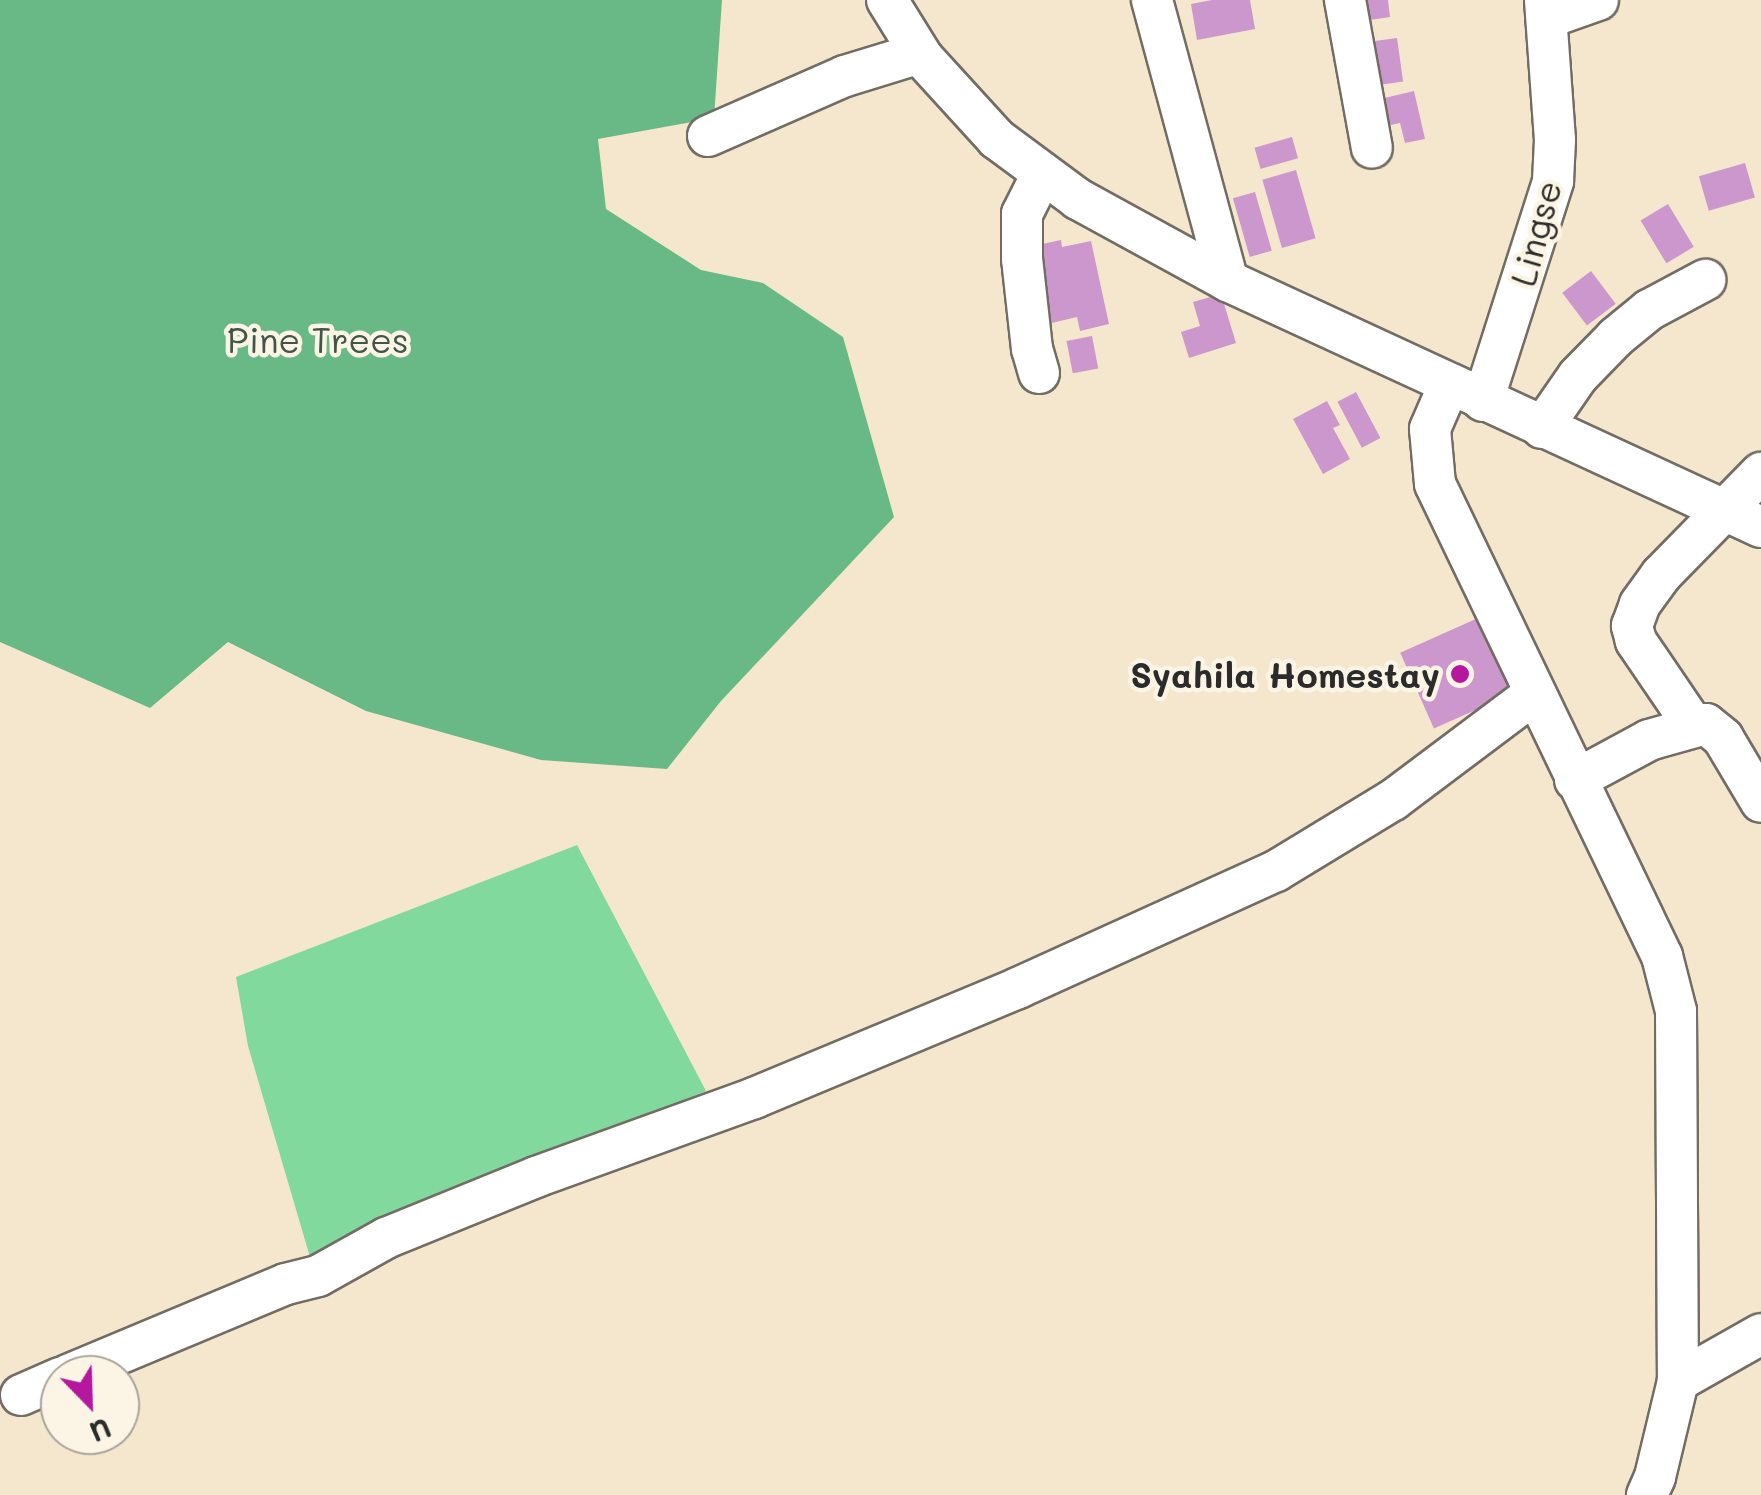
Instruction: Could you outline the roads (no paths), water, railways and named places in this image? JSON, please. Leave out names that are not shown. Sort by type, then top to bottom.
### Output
[{"type":"street","points":[[887,0],[920,53],[997,139],[1041,176],[1228,281],[1761,527]]},
{"type":"street","points":[[1152,0],[1228,281]]},
{"type":"street","points":[[1345,0],[1372,148]]},
{"type":"street","points":[[1546,9],[1598,0]]},
{"type":"street","name":"Lingse","points":[[1546,9],[1553,181],[1466,393],[1430,429],[1435,484],[1662,956],[1676,1011],[1678,1381],[1647,1495]]},
{"type":"street","points":[[708,136],[845,76],[920,53]]},
{"type":"street","points":[[1039,373],[1032,349],[1022,214],[1041,176]]},
{"type":"street","points":[[1542,428],[1578,376],[1616,337],[1649,310],[1705,280]]},
{"type":"street","points":[[1692,724],[1636,641],[1632,626],[1640,604],[1661,575],[1761,473]]},
{"type":"street","points":[[116,1355],[286,1284],[318,1276],[386,1238],[536,1176],[754,1098],[982,1003],[1276,872],[1393,800],[1534,694]]},
{"type":"street","points":[[1575,780],[1649,740],[1692,724],[1713,726],[1761,802]]},
{"type":"street","points":[[1678,1381],[1761,1334]]},
{"type":"street","points":[[21,1394],[40,1386]]},
{"type":"place","name":"Syahila Homestay","points":[[1460,674]]},
{"type":"park label","name":"Pine Trees","points":[[318,339]]}]
